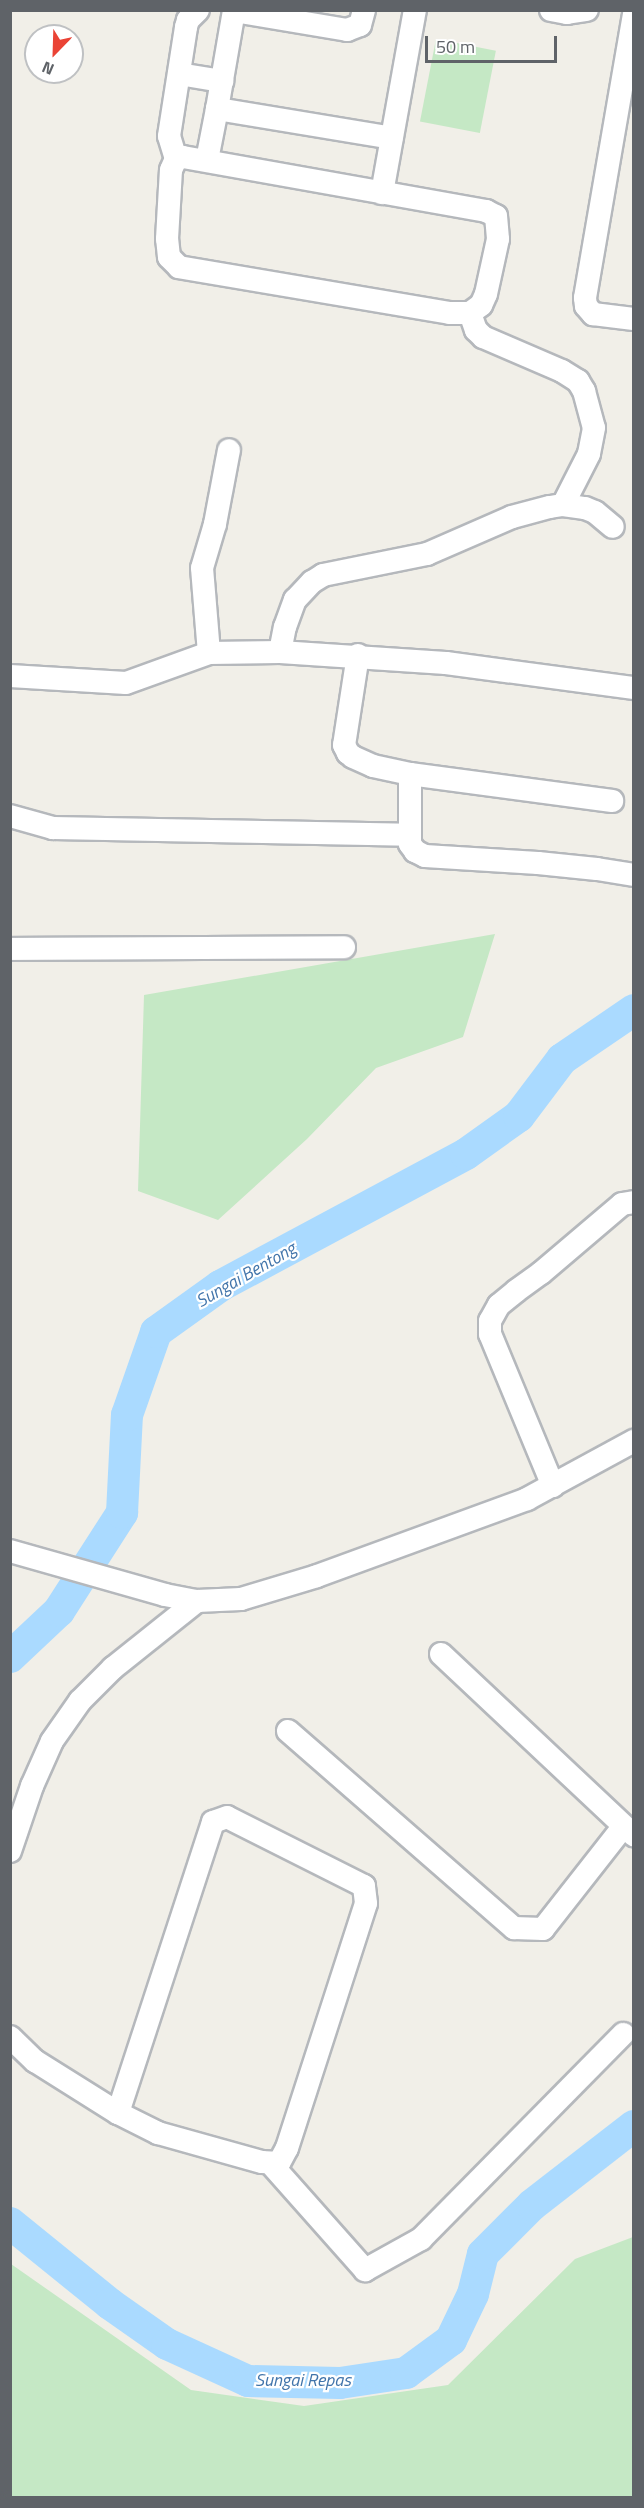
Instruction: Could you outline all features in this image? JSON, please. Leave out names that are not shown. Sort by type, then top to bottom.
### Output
[{"type":"street","points":[[176,159],[183,157],[207,160],[486,211],[496,216],[498,239],[486,294],[481,305],[471,313],[439,311],[179,267],[169,257],[167,239],[171,170],[176,159],[169,136],[188,20],[198,10]]},
{"type":"street","points":[[207,160],[222,81],[230,11],[347,30],[360,25],[364,10]]},
{"type":"street","points":[[382,193],[415,10]]},
{"type":"street","points":[[551,10],[575,13],[587,10]]},
{"type":"street","points":[[633,14],[585,298],[586,306],[593,315],[633,319]]},
{"type":"street","points":[[178,74],[222,81]]},
{"type":"street","points":[[217,109],[392,138]]},
{"type":"street","points":[[471,313],[476,330],[483,337],[562,371],[578,381],[584,391],[594,428],[589,453],[563,505]]},
{"type":"street","points":[[209,653],[202,568],[215,524],[229,450]]},
{"type":"street","points":[[280,652],[285,627],[295,600],[322,575],[428,554],[531,510],[563,505],[595,512],[613,527]]},
{"type":"street","points":[[10,676],[126,683],[209,653],[280,652],[446,663],[633,688]]},
{"type":"street","points":[[358,656],[344,745],[348,753],[363,762],[410,774],[612,801]]},
{"type":"street","points":[[410,774],[408,835],[415,851],[425,856],[550,864],[633,875]]},
{"type":"street","points":[[10,816],[36,825],[71,829],[408,835]]},
{"type":"street","points":[[10,949],[344,947]]},
{"type":"street","points":[[553,1486],[490,1335],[490,1321],[499,1305],[541,1274],[622,1204],[633,1202]]},
{"type":"street","points":[[12,1551],[165,1595],[197,1601],[241,1599],[317,1576],[493,1512],[553,1486],[633,1441]]},
{"type":"street","points":[[10,1851],[32,1786],[52,1740],[80,1701],[113,1668],[197,1601]]},
{"type":"street","points":[[288,1731],[514,1928],[543,1929],[628,1831],[441,1654]]},
{"type":"street","points":[[10,2037],[35,2061],[118,2113],[158,2133],[271,2164],[279,2163],[287,2148],[366,1903],[364,1886],[227,1817],[213,1822],[197,1864],[118,2113]]},
{"type":"street","points":[[271,2164],[365,2270],[422,2239],[623,2034]]},
{"type":"green space","points":[[436,39],[496,51],[480,133],[420,121]]},
{"type":"green space","points":[[495,934],[463,1037],[376,1068],[307,1139],[218,1220],[138,1191],[144,995]]},
{"type":"green space","points":[[633,2237],[633,2497],[11,2497],[11,2264],[191,2390],[304,2406],[448,2385],[575,2259]]},
{"type":"waterway","name":"Sungai Bentong","points":[[10,1657],[59,1611],[122,1513],[127,1415],[156,1332],[220,1286],[466,1154],[519,1116],[562,1059],[634,1010]]},
{"type":"waterway","name":"Sungai Repas","points":[[10,2223],[110,2304],[167,2344],[248,2381],[340,2383],[406,2373],[451,2340],[473,2294],[483,2254],[532,2205],[634,2126]]}]
